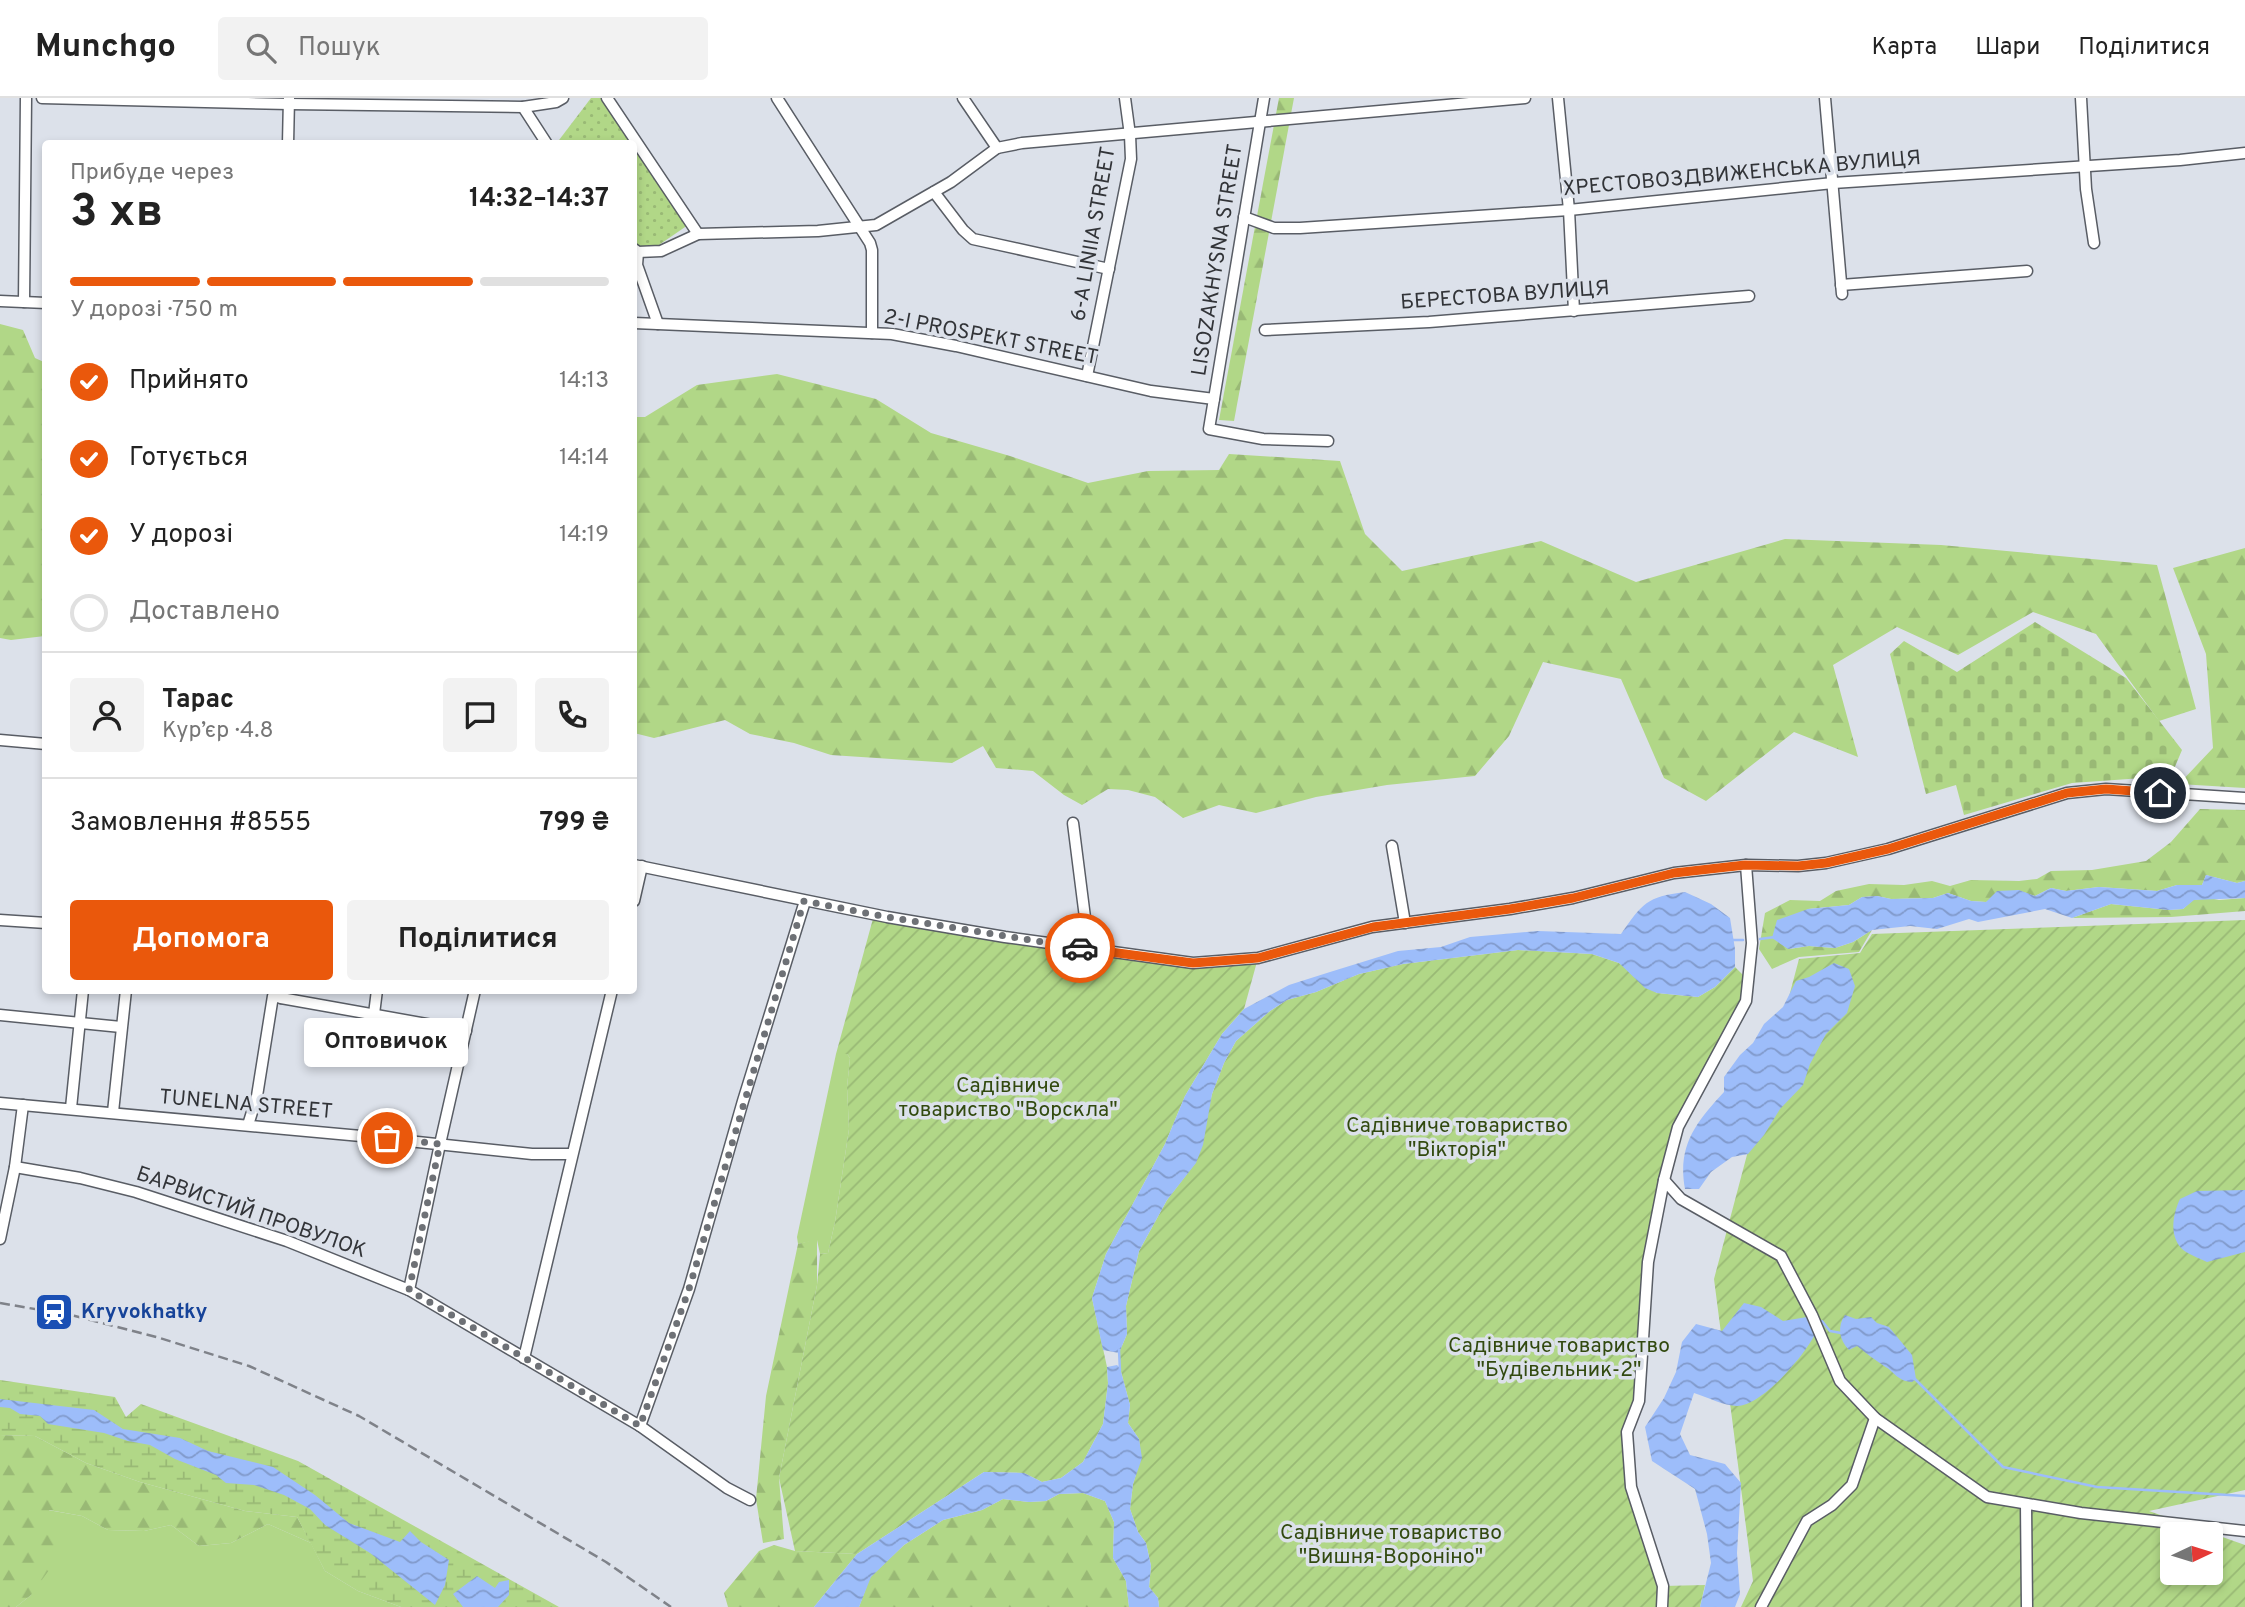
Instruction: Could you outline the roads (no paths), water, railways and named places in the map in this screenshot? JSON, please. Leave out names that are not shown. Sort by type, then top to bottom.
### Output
[{"type":"street","points":[[24,302],[26,98]]},
{"type":"street","points":[[42,98],[419,102],[523,107],[556,102],[563,98]]},
{"type":"street","points":[[607,98],[635,140]]},
{"type":"street","points":[[777,98],[861,227],[872,250],[872,333]]},
{"type":"street","points":[[963,98],[998,148]]},
{"type":"street","name":"6-A LINIIA STREET","points":[[1087,376],[1131,159],[1125,98]]},
{"type":"street","name":"LISOZAKHYSNA STREET","points":[[1264,98],[1209,429],[1263,439],[1328,441]]},
{"type":"street","points":[[637,250],[661,251],[698,234],[876,225],[934,192],[998,148],[1022,143],[1525,98]]},
{"type":"street","points":[[1558,98],[1569,209],[1574,311]]},
{"type":"street","points":[[1825,98],[1842,289],[2027,271]]},
{"type":"street","points":[[2081,98],[2085,167],[2094,243]]},
{"type":"street","points":[[288,140],[289,101]]},
{"type":"street","points":[[523,107],[544,140]]},
{"type":"street","points":[[637,143],[698,234]]},
{"type":"street","name":"ХРЕСТОВОЗДВИЖЕНСЬКА ВУЛИЦЯ","points":[[1244,217],[1274,228],[1300,228],[1569,209],[1833,183],[2085,167],[2245,153]]},
{"type":"street","points":[[934,192],[973,239],[1109,269]]},
{"type":"street","points":[[637,265],[658,324]]},
{"type":"street","name":"БЕРЕСТОВА ВУЛИЦЯ","points":[[1265,330],[1429,322],[1749,296]]},
{"type":"street","points":[[0,301],[42,303]]},
{"type":"street","name":"2-I PROSPEKT STREET","points":[[637,323],[892,334],[1151,391],[1214,399]]},
{"type":"street","points":[[0,740],[42,744]]},
{"type":"street","points":[[638,865],[804,901],[947,928],[1193,963],[1258,958],[1373,927],[1573,898],[1674,873],[1745,865],[1798,866],[1888,849],[2067,793],[2106,789],[2245,798]]},
{"type":"street","points":[[1073,823],[1088,949]]},
{"type":"street","points":[[1392,846],[1405,923]]},
{"type":"street","points":[[1662,1607],[1663,1586],[1631,1487],[1627,1432],[1639,1401],[1647,1262],[1678,1127],[1746,1001],[1752,943],[1745,865]]},
{"type":"street","points":[[640,1426],[689,1289],[804,901]]},
{"type":"street","points":[[0,920],[42,923]]},
{"type":"street","points":[[71,1108],[83,994]]},
{"type":"street","points":[[113,1112],[125,994]]},
{"type":"street","points":[[248,1125],[257,1096],[273,996],[282,994],[466,1031]]},
{"type":"street","points":[[374,1014],[376,994]]},
{"type":"street","points":[[409,1290],[474,994]]},
{"type":"street","points":[[524,1358],[611,994]]},
{"type":"street","points":[[0,1015],[121,1027]]},
{"type":"street","name":"TUNELNA STREET","points":[[0,1103],[532,1154],[572,1154]]},
{"type":"street","points":[[0,1239],[15,1167],[23,1105]]},
{"type":"street","name":"БАРВИСТИЙ ПРОВУЛОК","points":[[15,1167],[80,1178],[136,1192],[287,1241],[409,1290],[640,1426],[727,1488],[750,1500]]},
{"type":"street","points":[[1664,1180],[1681,1199],[1781,1256],[1812,1315],[1840,1381],[1875,1418],[1987,1497],[2081,1513],[2245,1531]]},
{"type":"street","points":[[1761,1607],[1807,1521],[1832,1505],[1852,1485],[1875,1418]]},
{"type":"street","points":[[2026,1504],[2027,1607]]},
{"type":"water","points":[[2206,875],[2237,883],[2245,881],[2245,898],[2194,900],[2183,909],[2169,910],[2111,904],[2072,918],[2045,909],[1978,922],[1969,919],[1937,929],[1910,926],[1872,930],[1853,942],[1835,948],[1809,946],[1788,949],[1772,938],[1777,920],[1808,909],[1849,905],[1862,897],[1933,898],[1948,893],[1971,901],[1986,902],[1997,891],[2019,890],[2035,896],[2051,888],[2066,891],[2099,887],[2157,891],[2177,885],[2202,885]]},
{"type":"water","points":[[1685,892],[1711,904],[1730,918],[1735,949],[1735,967],[1715,987],[1698,997],[1657,993],[1645,988],[1619,963],[1592,954],[1518,950],[1403,964],[1359,974],[1316,992],[1287,1000],[1270,1011],[1236,1041],[1224,1063],[1212,1094],[1203,1145],[1196,1163],[1167,1200],[1139,1251],[1126,1306],[1127,1334],[1119,1353],[1103,1350],[1092,1298],[1106,1254],[1165,1144],[1185,1096],[1222,1034],[1244,1009],[1289,985],[1398,951],[1441,947],[1470,937],[1538,931],[1621,934],[1641,908],[1653,899]]},
{"type":"water","points":[[1834,963],[1849,969],[1855,986],[1847,1013],[1826,1034],[1810,1064],[1803,1085],[1780,1109],[1748,1154],[1732,1157],[1711,1172],[1699,1189],[1685,1189],[1683,1174],[1686,1147],[1697,1125],[1724,1092],[1724,1077],[1740,1055],[1753,1043],[1764,1024],[1783,1007],[1796,981]]},
{"type":"water","points":[[2245,1190],[2245,1252],[2207,1262],[2181,1248],[2175,1237],[2173,1224],[2180,1199],[2197,1191]]},
{"type":"water","points":[[1744,1303],[1761,1307],[1783,1321],[1807,1317],[1815,1334],[1782,1378],[1747,1404],[1727,1405],[1694,1393],[1680,1434],[1690,1455],[1725,1464],[1741,1483],[1737,1553],[1740,1594],[1735,1607],[1700,1607],[1711,1563],[1707,1534],[1695,1489],[1652,1461],[1645,1427],[1664,1398],[1676,1372],[1682,1342],[1696,1324],[1722,1331]]},
{"type":"water","points":[[1845,1315],[1856,1319],[1871,1317],[1877,1323],[1889,1327],[1912,1355],[1916,1379],[1912,1382],[1899,1378],[1857,1346],[1849,1350],[1840,1333]]},
{"type":"water","points":[[1117,1365],[1130,1405],[1128,1423],[1139,1439],[1142,1458],[1133,1484],[1130,1509],[1138,1532],[1146,1543],[1151,1566],[1149,1587],[1158,1598],[1159,1607],[1129,1607],[1126,1581],[1113,1558],[1114,1522],[1105,1501],[1083,1493],[1059,1494],[1046,1501],[1003,1499],[982,1510],[943,1520],[904,1545],[871,1577],[859,1607],[814,1607],[857,1554],[984,1472],[1024,1473],[1042,1482],[1061,1478],[1083,1462],[1103,1424],[1108,1383],[1107,1367]]},
{"type":"water","points":[[0,1399],[94,1410],[123,1429],[180,1438],[208,1451],[273,1467],[315,1495],[349,1523],[400,1542],[410,1531],[421,1542],[449,1560],[445,1585],[435,1605],[370,1553],[325,1525],[310,1509],[284,1495],[254,1485],[226,1483],[216,1475],[175,1459],[150,1445],[104,1433],[48,1424],[40,1416],[20,1414],[10,1408],[0,1407]]},
{"type":"water","points":[[477,1576],[495,1588],[499,1582],[509,1580],[509,1595],[498,1607],[463,1607],[453,1594]]},
{"type":"waterway","points":[[1760,939],[1775,937]]},
{"type":"waterway","points":[[1732,940],[1743,940]]},
{"type":"waterway","points":[[1822,1321],[1830,1331],[1841,1333]]},
{"type":"waterway","points":[[1119,1350],[1120,1371]]},
{"type":"waterway","points":[[1915,1379],[2003,1467],[2097,1487],[2245,1496]]},
{"type":"railway","points":[[0,1303],[75,1316],[160,1338],[249,1366],[359,1416],[606,1562],[671,1607]]},
{"type":"place","name":"Оптовичок","points":[[387,1138]]},
{"type":"place","name":"Kryvokhatky","points":[[54,1312]]},
{"type":"park label","name":"Садівниче товариство \"Ворскла\"","points":[[1008,1098]]},
{"type":"park label","name":"Садівниче товариство \"Вікторія\"","points":[[1457,1138]]},
{"type":"park label","name":"Садівниче товариство \"Будівельник-2\"","points":[[1559,1358]]},
{"type":"park label","name":"Садівниче товариство \"Вишня-Вороніно\"","points":[[1391,1545]]}]
